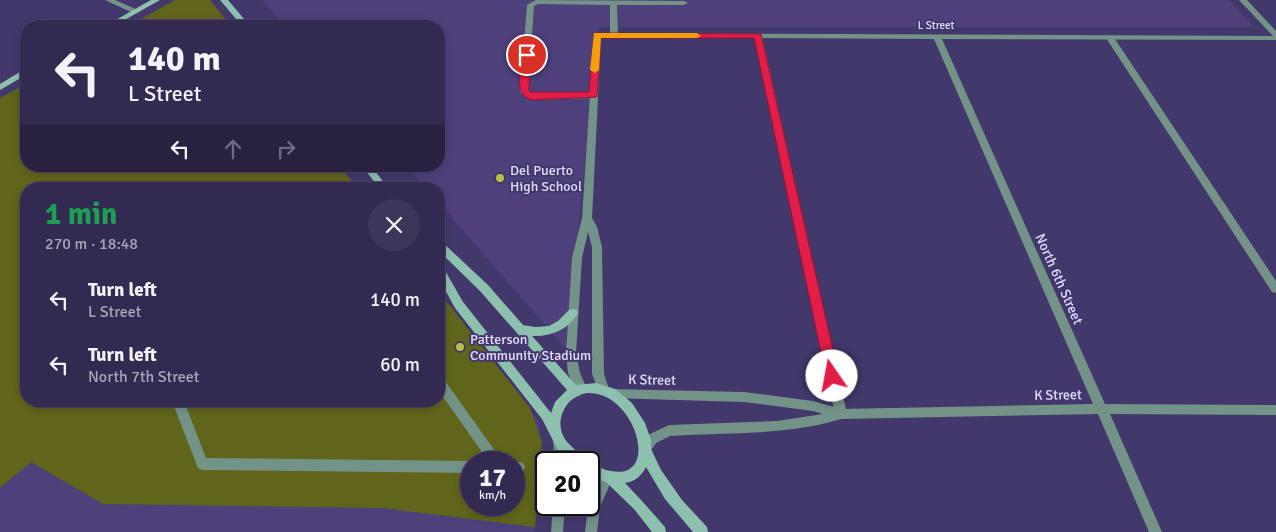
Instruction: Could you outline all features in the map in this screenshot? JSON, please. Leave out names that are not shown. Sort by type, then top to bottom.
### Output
[{"type":"main road","points":[[121,20],[156,0]]},
{"type":"main road","points":[[224,0],[241,20]]},
{"type":"main road","points":[[0,87],[20,75]]},
{"type":"main road","points":[[371,172],[378,182]]},
{"type":"main road","points":[[445,252],[484,288],[578,391]]},
{"type":"main road","points":[[445,280],[459,305],[546,415],[558,440],[567,451]]},
{"type":"main road","points":[[520,329],[541,333],[551,330],[568,320],[573,313]]},
{"type":"main road","points":[[558,440],[554,431],[554,415],[563,400],[578,391],[608,391],[630,409],[644,433],[646,450],[645,458],[633,474],[625,478],[609,477]]},
{"type":"main road","points":[[646,450],[664,488],[674,503],[702,532]]},
{"type":"main road","points":[[600,473],[609,477],[638,505],[660,532]]},
{"type":"street","points":[[109,0],[136,12]]},
{"type":"street","points":[[1243,0],[1276,37]]},
{"type":"street","points":[[578,391],[572,363],[573,313],[577,258],[587,218],[593,95],[531,97],[524,92],[531,5],[537,2],[684,3]]},
{"type":"street","points":[[613,3],[614,35]]},
{"type":"street","name":"L Street","points":[[593,95],[597,35],[1276,37]]},
{"type":"street","points":[[758,36],[841,414]]},
{"type":"street","name":"North 6th Street","points":[[937,37],[1156,532]]},
{"type":"street","points":[[1110,38],[1276,289]]},
{"type":"street","points":[[587,218],[597,247],[598,374],[608,391]]},
{"type":"street","points":[[445,390],[488,451]]},
{"type":"street","name":"K Street","points":[[608,391],[638,395],[744,397],[813,406],[841,414],[1101,409],[1276,410]]},
{"type":"street","points":[[180,407],[202,464],[460,466]]},
{"type":"street","name":"K Street","points":[[646,450],[652,439],[669,431],[786,425],[829,418],[841,414]]},
{"type":"street","points":[[558,440],[560,451]]},
{"type":"street","points":[[591,532],[594,508],[609,477]]},
{"type":"street","points":[[557,532],[558,516]]},
{"type":"shaded area","points":[[175,0],[210,0],[226,20],[139,20]]},
{"type":"shaded area","name":"Del Puerto High School","points":[[262,0],[1229,0],[1254,27],[599,27],[566,349],[445,210],[445,182],[420,182],[412,172],[445,172],[445,20],[280,20]]},
{"type":"shaded area","name":"Patterson Community Stadium","points":[[20,87],[20,172],[26,172],[26,182],[20,182],[20,407],[445,407],[445,302],[540,423],[538,451],[535,451],[534,532],[0,532],[0,98]]},
{"type":"shaded area","name":"Patterson Community Stadium","points":[[20,87],[20,172],[345,172],[353,182],[20,182],[20,407],[445,407],[445,300],[530,408],[542,442],[541,451],[535,451],[535,527],[382,508],[103,504],[31,462],[0,488],[0,98]]},
{"type":"slow traffic","points":[[595,70],[597,35],[697,36]]},
{"type":"place","name":"Del Puerto High School","points":[[500,178]]},
{"type":"place","name":"Patterson Community Stadium","points":[[460,347]]},
{"type":"route","points":[[527,55],[524,89],[526,94],[531,97],[593,95],[597,35],[758,36],[832,376]]}]
